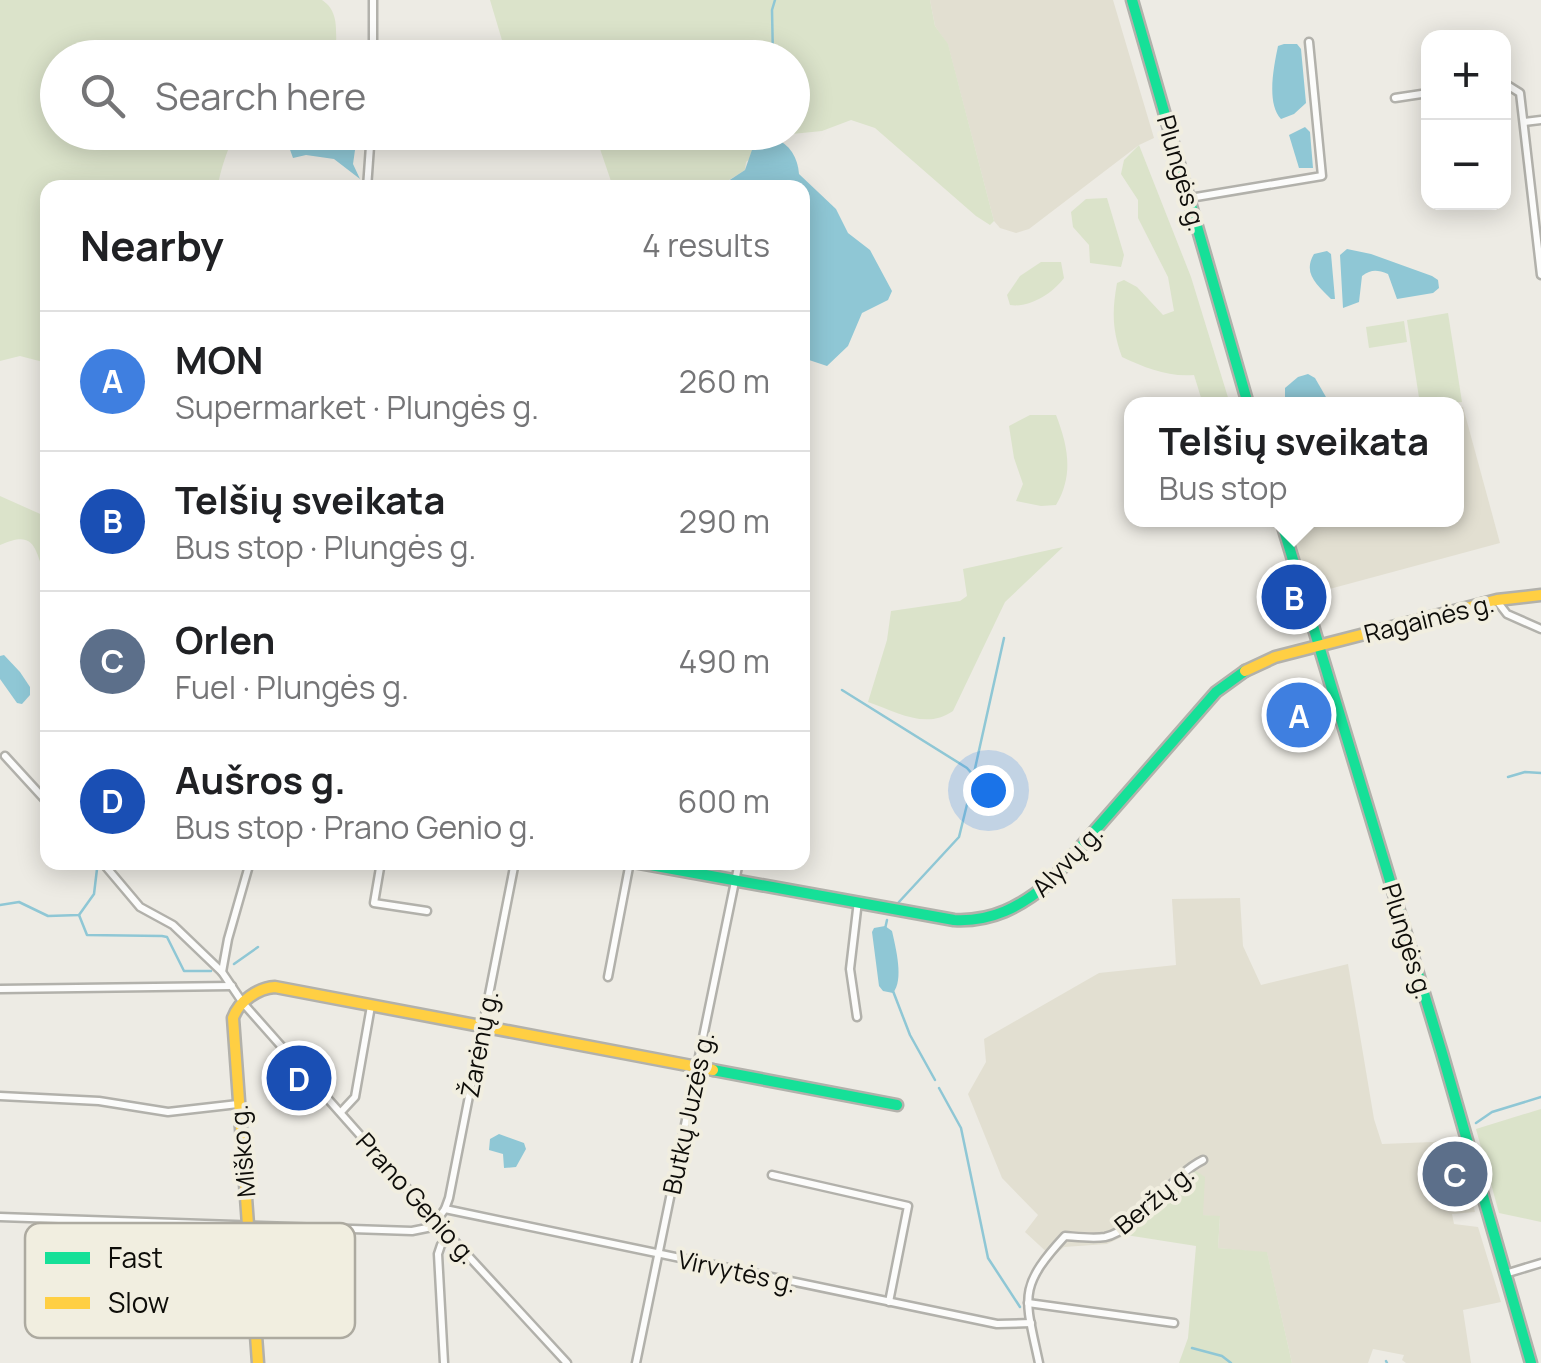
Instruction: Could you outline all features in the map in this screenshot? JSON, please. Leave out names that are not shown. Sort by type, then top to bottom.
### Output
[{"type":"street","points":[[373,0],[373,40]]},
{"type":"street","name":"Plungės g.","points":[[1132,0],[1246,397]]},
{"type":"street","points":[[1189,198],[1322,176],[1309,42]]},
{"type":"street","points":[[1511,87],[1520,93],[1541,274]]},
{"type":"street","points":[[1395,98],[1421,94]]},
{"type":"street","points":[[1524,122],[1541,120]]},
{"type":"street","points":[[368,180],[370,150]]},
{"type":"street","name":"Plungės g.","points":[[1283,527],[1531,1363]]},
{"type":"street","name":"Ragainės g.","points":[[1318,645],[1497,600],[1541,595]]},
{"type":"street","points":[[1497,600],[1507,614],[1541,628]]},
{"type":"street","name":"Alyvų g.","points":[[678,870],[973,922],[1016,908],[1058,873],[1216,692],[1260,663],[1318,645]]},
{"type":"street","points":[[4,756],[40,794]]},
{"type":"street","name":"Prano Genio g.","points":[[109,870],[140,907],[173,925],[222,972],[244,1003],[436,1222],[568,1363]]},
{"type":"street","points":[[222,972],[248,870]]},
{"type":"street","points":[[380,870],[374,903],[427,911]]},
{"type":"street","name":"Žarėnų g.","points":[[436,1222],[446,1209],[513,870]]},
{"type":"street","points":[[608,977],[630,870]]},
{"type":"street","name":"Butkų Juzės g.","points":[[636,1363],[737,870]]},
{"type":"street","points":[[857,1017],[850,969],[858,902]]},
{"type":"street","points":[[0,989],[232,986]]},
{"type":"street","points":[[244,1003],[266,987],[897,1105]]},
{"type":"street","name":"Miško g.","points":[[244,1003],[233,1018],[248,1223]]},
{"type":"street","points":[[341,1112],[354,1097],[371,1006]]},
{"type":"street","points":[[0,1096],[99,1102],[168,1112],[238,1104]]},
{"type":"street","name":"Beržų g.","points":[[1039,1363],[1027,1295],[1038,1266],[1066,1236],[1105,1237],[1123,1230],[1186,1168],[1204,1160]]},
{"type":"street","points":[[772,1175],[908,1206],[889,1302]]},
{"type":"street","name":"Virvytės g.","points":[[446,1209],[996,1324],[1030,1323]]},
{"type":"street","points":[[0,1216],[217,1223]]},
{"type":"street","points":[[355,1229],[428,1230],[436,1222]]},
{"type":"street","points":[[444,1363],[438,1254],[441,1244],[450,1236]]},
{"type":"street","points":[[1504,1274],[1541,1263]]},
{"type":"street","points":[[1028,1303],[1174,1322]]},
{"type":"street","name":"Miško g.","points":[[256,1338],[258,1363]]},
{"type":"shaded area","points":[[930,0],[1113,0],[1154,138],[1139,145],[1029,229],[1016,233],[1000,228],[994,221],[948,45],[935,26]]},
{"type":"shaded area","points":[[1464,411],[1500,543],[1311,594],[1291,527],[1464,527]]},
{"type":"shaded area","points":[[1240,898],[1243,946],[1261,985],[1348,964],[1374,1119],[1382,1144],[1456,1137],[1475,1212],[1452,1214],[1454,1224],[1478,1227],[1501,1302],[1463,1310],[1471,1363],[1406,1363],[1402,1360],[1404,1355],[1373,1349],[1368,1363],[1292,1363],[1267,1253],[1218,1248],[1220,1217],[1203,1215],[1178,1179],[1126,1235],[1107,1244],[1064,1247],[1052,1257],[1025,1232],[1038,1215],[1002,1178],[968,1094],[986,1062],[984,1039],[1099,973],[1176,965],[1172,899]]},
{"type":"green space","points":[[0,0],[322,0],[328,5],[336,40],[40,40],[40,150],[229,150],[220,180],[40,180],[40,361],[20,356],[0,361]]},
{"type":"green space","points":[[490,0],[930,0],[935,26],[948,44],[994,221],[990,225],[976,216],[875,128],[851,120],[810,132],[810,40],[502,40]]},
{"type":"green space","points":[[1139,145],[1191,277],[1228,397],[1201,397],[1194,375],[1166,373],[1122,357],[1114,320],[1117,283],[1124,280],[1137,287],[1163,315],[1174,311],[1168,277],[1138,218],[1138,200],[1121,174],[1124,160]]},
{"type":"green space","points":[[600,150],[760,150],[746,162],[745,170],[727,180],[611,180]]},
{"type":"green space","points":[[1107,198],[1124,255],[1121,267],[1090,263],[1089,245],[1073,227],[1071,212],[1086,199]]},
{"type":"green space","points":[[1041,262],[1061,262],[1064,278],[1040,299],[1010,305],[1007,295],[1020,276]]},
{"type":"green space","points":[[1448,313],[1461,397],[1419,397],[1407,320]]},
{"type":"green space","points":[[1404,321],[1407,342],[1369,348],[1366,327]]},
{"type":"green space","points":[[1030,415],[1056,415],[1064,438],[1067,472],[1056,505],[1016,501],[1023,484],[1009,426]]},
{"type":"green space","points":[[0,496],[40,514],[40,560],[29,541],[13,540],[0,545]]},
{"type":"green space","points":[[1063,547],[1005,602],[953,711],[922,719],[868,702],[887,640],[891,611],[960,601],[967,596],[963,569]]},
{"type":"green space","points":[[1541,1109],[1541,1222],[1499,1213],[1476,1129]]},
{"type":"green space","points":[[1193,1169],[1205,1177],[1203,1215],[1220,1216],[1218,1248],[1267,1252],[1292,1363],[1179,1363],[1188,1338],[1196,1246],[1126,1235],[1178,1179]]},
{"type":"water","points":[[1297,44],[1301,49],[1306,103],[1281,119],[1276,112],[1272,84],[1278,46]]},
{"type":"water","points":[[1305,127],[1310,132],[1313,168],[1299,168],[1289,135]]},
{"type":"water","points":[[290,150],[355,150],[353,164],[360,179],[334,159],[306,155],[293,158]]},
{"type":"water","points":[[752,150],[790,150],[805,180],[730,180],[745,170]]},
{"type":"water","points":[[810,184],[836,209],[848,233],[870,250],[892,291],[888,300],[862,313],[848,346],[827,366],[810,360]]},
{"type":"water","points":[[1347,249],[1432,276],[1438,280],[1439,288],[1433,293],[1397,299],[1388,274],[1372,271],[1362,276],[1359,302],[1343,308],[1340,255]]},
{"type":"water","points":[[1314,254],[1331,254],[1335,299],[1313,279],[1310,267]]},
{"type":"water","points":[[1308,374],[1315,378],[1326,397],[1285,397],[1285,388]]},
{"type":"water","points":[[4,655],[30,687],[30,695],[22,704],[17,703],[0,679],[0,656]]},
{"type":"water","points":[[885,926],[892,931],[898,964],[893,993],[879,986],[872,932]]},
{"type":"water","points":[[499,1134],[524,1143],[526,1149],[516,1167],[504,1168],[503,1154],[489,1150],[490,1139]]},
{"type":"waterway","points":[[773,40],[775,0]]},
{"type":"waterway","points":[[974,773],[1004,638]]},
{"type":"waterway","points":[[842,690],[974,776],[959,837],[898,903]]},
{"type":"waterway","points":[[1508,777],[1541,773]]},
{"type":"waterway","points":[[0,905],[19,902],[48,916],[79,915],[94,894],[97,870]]},
{"type":"waterway","points":[[79,915],[87,935],[167,937],[184,971],[211,971]]},
{"type":"waterway","points":[[885,929],[887,920]]},
{"type":"waterway","points":[[234,964],[258,947]]},
{"type":"waterway","points":[[893,991],[910,1035],[935,1080]]},
{"type":"waterway","points":[[939,1088],[961,1128],[988,1258],[1020,1307]]},
{"type":"waterway","points":[[1476,1123],[1492,1112],[1541,1097]]},
{"type":"waterway","points":[[1192,1348],[1222,1356],[1231,1363]]},
{"type":"traffic: fast","points":[[1132,0],[1246,397]]},
{"type":"traffic: fast","points":[[1283,527],[1531,1363]]},
{"type":"traffic: fast","points":[[678,870],[954,920],[993,916],[1016,906],[1049,883],[1216,692],[1245,671]]},
{"type":"traffic: fast","points":[[713,1070],[897,1105]]},
{"type":"traffic: slow","points":[[1245,671],[1275,657],[1497,600],[1541,595]]},
{"type":"traffic: slow","points":[[248,1223],[233,1018],[250,996],[262,990],[275,987],[713,1070]]},
{"type":"traffic: slow","points":[[256,1338],[258,1363]]},
{"type":"place","name":"Telšių sveikata","points":[[1294,597]]},
{"type":"place","name":"MON","points":[[1299,715]]},
{"type":"place","name":"Aušros g.","points":[[299,1078]]},
{"type":"place","name":"Orlen","points":[[1455,1174]]}]
